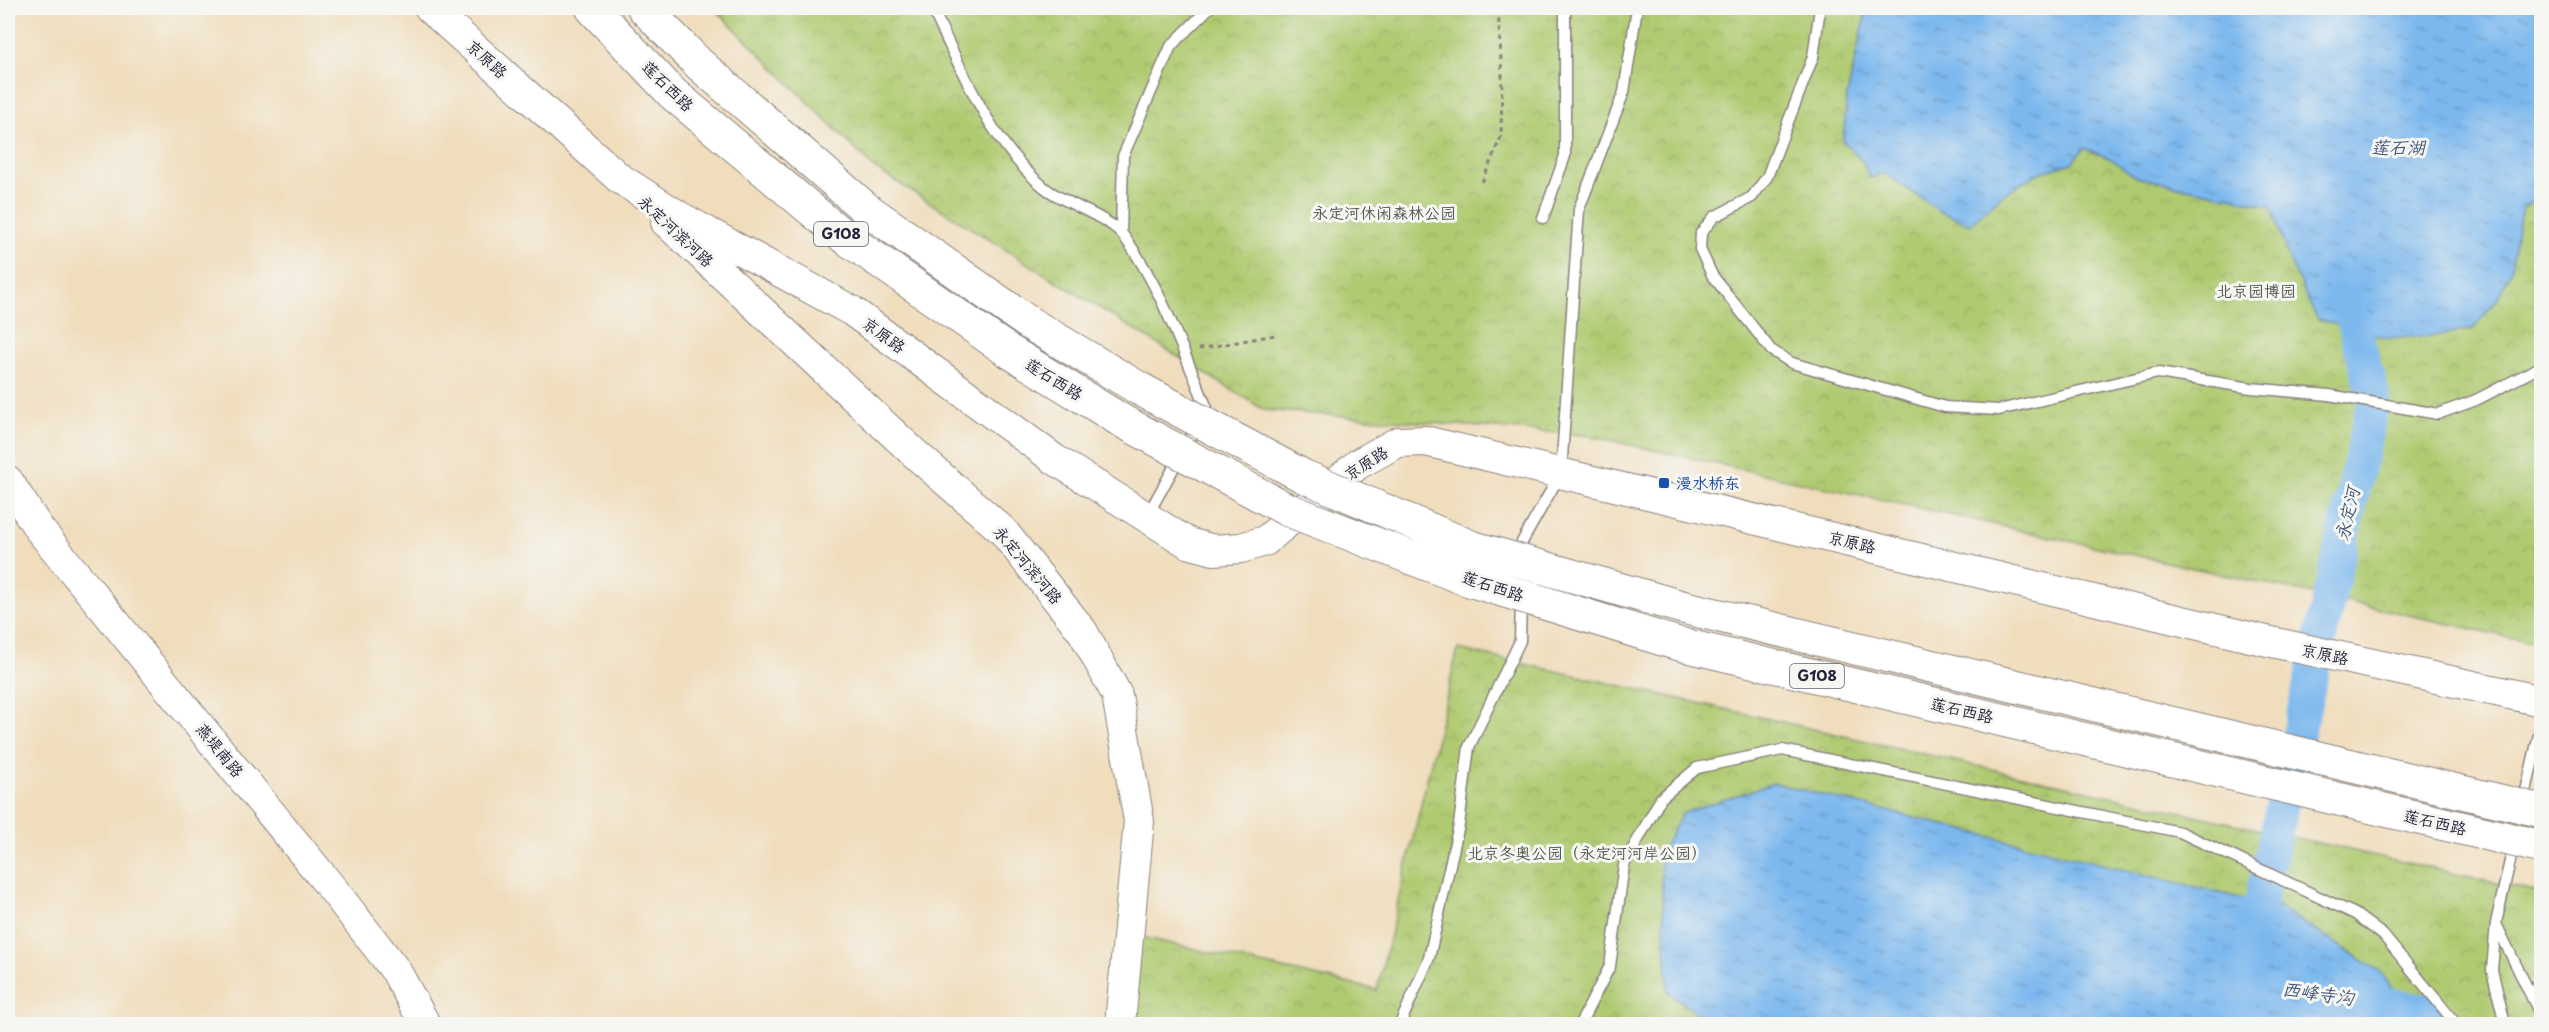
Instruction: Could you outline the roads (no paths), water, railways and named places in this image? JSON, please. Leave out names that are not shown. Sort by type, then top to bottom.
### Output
[{"type":"highway","name":"莲石西路","points":[[592,8],[672,93],[843,236],[1008,350],[1122,421],[1286,509],[1466,579],[1675,643],[2529,828]]},
{"type":"highway","name":"莲石西路","points":[[644,8],[698,63],[865,208],[1029,323],[1140,389],[1303,476],[1471,548],[1682,607],[2529,828]]},
{"type":"street","name":"京原路","points":[[430,8],[619,178],[680,217],[852,311],[1054,459],[1188,543],[1214,550],[1241,548],[1265,542],[1358,464],[1398,442],[1425,441],[2258,639],[2541,701]]},
{"type":"street","name":"永定河滨河路","points":[[619,178],[913,452],[1003,531],[1083,632],[1118,694],[1139,821],[1120,1024]]},
{"type":"street","name":"燕堤南路","points":[[8,481],[39,529],[363,927],[396,971],[425,1024]]},
{"type":"street","name":"燕堤南路","points":[[8,508],[30,547],[381,976],[405,1024]]},
{"type":"lane","points":[[932,8],[972,91],[1009,152],[1046,188],[1121,233],[1151,280],[1207,408],[1147,517]]},
{"type":"lane","points":[[1121,233],[1123,156],[1171,46],[1209,8]]},
{"type":"lane","points":[[1544,218],[1565,156],[1564,8]]},
{"type":"lane","points":[[1400,1024],[1429,958],[1459,825],[1469,747],[1520,641],[1522,542],[1561,473],[1579,209],[1624,92],[1637,8]]},
{"type":"lane","points":[[1820,8],[1813,57],[1767,177],[1752,197],[1714,217],[1701,233],[1700,249],[1712,274],[1771,350],[1792,363],[1945,407],[1999,410],[2158,373],[2251,388],[2329,395],[2438,414],[2476,400],[2541,366]]},
{"type":"lane","points":[[2505,1024],[2492,970],[2496,923],[2529,828],[2541,721]]},
{"type":"lane","points":[[1580,1024],[1610,966],[1624,865],[1661,798],[1697,768],[1782,750],[2180,832],[2355,914],[2383,935],[2456,1024]]},
{"type":"lane","points":[[2496,923],[2541,1018]]},
{"type":"water","name":"莲石湖","points":[[1867,8],[2541,8],[2541,197],[2523,207],[2517,226],[2511,270],[2498,298],[2473,329],[2434,336],[2386,338],[2317,319],[2290,262],[2271,206],[2136,177],[2111,159],[2084,148],[2072,163],[2036,174],[2002,195],[1970,224],[1941,212],[1884,173],[1870,178],[1863,162],[1843,141],[1847,96]]},
{"type":"water","points":[[1774,783],[2280,908],[2381,972],[2419,1024],[1710,1024],[1668,991],[1660,854],[1683,813]]},
{"type":"waterway","name":"永定河","points":[[2233,1024],[2374,399],[2344,287]]},
{"type":"waterway","name":"西峰寺沟","points":[[2360,1000],[2430,1010]]},
{"type":"place","name":"漫水桥东","points":[[1664,483]]},
{"type":"park label","name":"永定河休闲森林公园","points":[[1384,213]]},
{"type":"park label","name":"北京园博园","points":[[2256,291]]},
{"type":"park label","name":"北京冬奥公园（永定河河岸公园）","points":[[1587,853]]}]
